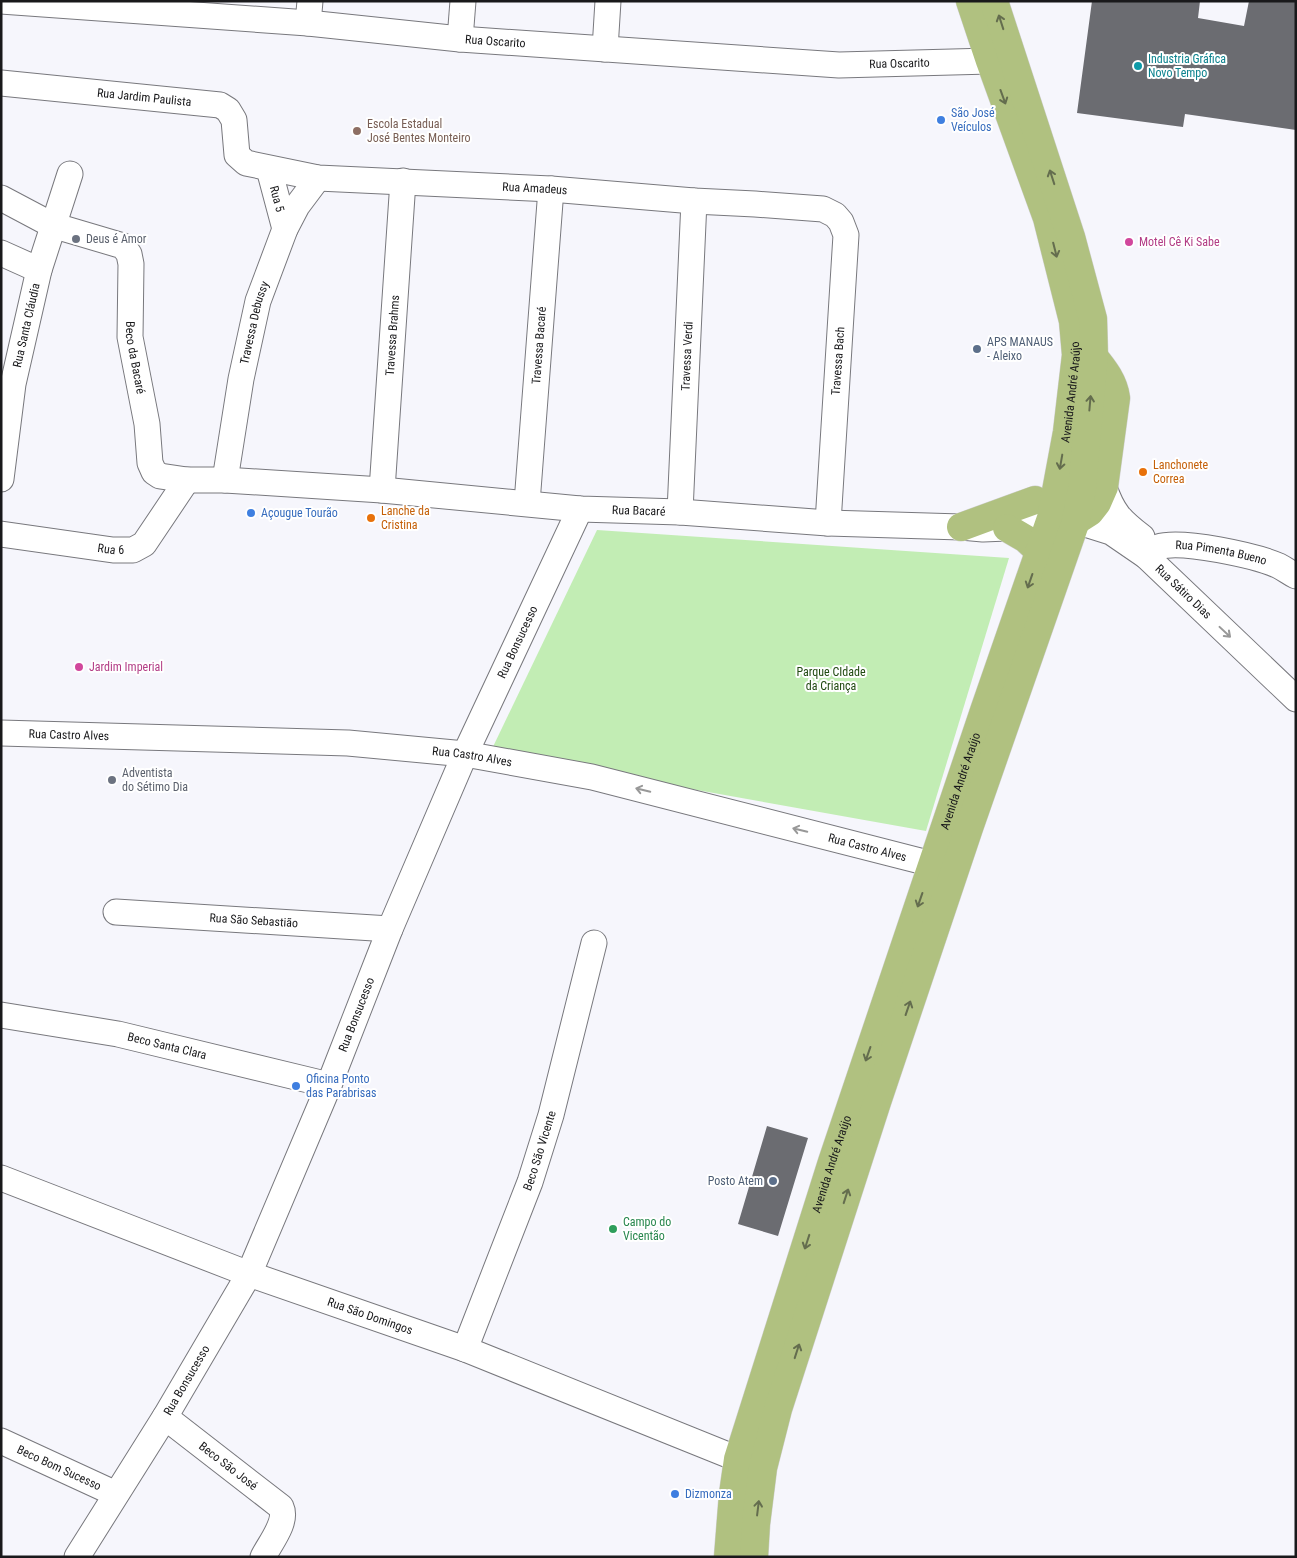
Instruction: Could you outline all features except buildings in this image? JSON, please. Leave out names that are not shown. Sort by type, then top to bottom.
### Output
[{"type":"main road","name":"Avenida André Araújo","points":[[970,1],[1047,218],[1073,321],[1085,356]]},
{"type":"main road","name":"Avenida André Araújo","points":[[754,1557],[756,1524],[764,1468],[778,1408],[880,1092],[966,837],[1054,513],[1067,432],[1093,319],[1071,237],[994,1]]},
{"type":"main road","points":[[961,527],[1054,513],[1090,512],[1097,503],[1104,487],[1116,398],[1111,382],[1085,356]]},
{"type":"main road","name":"Avenida André Araújo","points":[[728,1557],[738,1458],[832,1162],[932,864],[1054,513]]},
{"type":"main road","points":[[1007,528],[1026,539],[1040,552]]},
{"type":"street","points":[[460,39],[463,1]]},
{"type":"street","points":[[605,49],[608,1]]},
{"type":"street","name":"Rua Oscarito","points":[[16,2],[309,12],[460,39],[839,65],[990,61]]},
{"type":"street","name":"Rua Jardim Paulista","points":[[1,83],[220,105],[228,110],[234,120],[237,154],[258,166]]},
{"type":"street","name":"Rua Amadeus","points":[[258,166],[318,178],[551,190],[823,209]]},
{"type":"street","name":"Rua 5","points":[[258,166],[285,229]]},
{"type":"street","name":"Rua Santa Cláudia","points":[[1,479],[7,384],[52,225],[70,174]]},
{"type":"street","name":"Travessa Debussy","points":[[225,480],[241,379],[258,301],[285,229],[297,206],[318,178]]},
{"type":"street","name":"Travessa Brahms","points":[[382,490],[403,181]]},
{"type":"street","name":"Travessa Bacaré","points":[[527,503],[551,190]]},
{"type":"street","name":"Beco da Bacaré","points":[[1,198],[52,225],[123,246],[129,254],[131,264],[130,337],[147,424],[150,463],[154,472],[160,476],[187,480],[225,480]]},
{"type":"street","name":"Travessa Verdi","points":[[680,512],[694,201]]},
{"type":"street","name":"Travessa Bach","points":[[823,209],[835,215],[842,222],[846,235],[828,523]]},
{"type":"street","points":[[1,253],[39,270]]},
{"type":"street","name":"Rua 6","points":[[1,534],[114,550],[133,550],[144,544],[187,480]]},
{"type":"street","name":"Rua Bacaré","points":[[225,480],[382,490],[580,508],[680,512],[828,523],[983,529],[1007,528],[1054,513]]},
{"type":"street","name":"Rua Sátiro Dias","points":[[1104,487],[1116,515],[1123,523],[1296,699]]},
{"type":"street","name":"Rua Bonsucesso","points":[[77,1557],[164,1417],[249,1274],[330,1085],[390,929],[466,754],[580,508]]},
{"type":"street","name":"Rua Sátiro Dias","points":[[1054,513],[1111,532],[1151,552]]},
{"type":"street","name":"Rua Pimenta Bueno","points":[[1151,552],[1168,545],[1212,549],[1251,556],[1280,567],[1296,576]]},
{"type":"street","name":"Rua Castro Alves","points":[[1,733],[348,743],[466,754],[592,777],[932,864]]},
{"type":"street","name":"Rua São Sebastião","points":[[116,912],[390,929]]},
{"type":"street","name":"Beco São Vicente","points":[[465,1349],[530,1182],[551,1115],[594,943]]},
{"type":"street","name":"Beco Santa Clara","points":[[1,1015],[118,1034],[330,1085]]},
{"type":"street","name":"Rua São Domingos","points":[[1,1178],[249,1274],[465,1349],[738,1458]]},
{"type":"street","name":"Beco São José","points":[[164,1417],[281,1507],[283,1521],[263,1557]]},
{"type":"street","name":"Beco Bom Sucesso","points":[[1,1441],[116,1494]]},
{"type":"green space","name":"Parque CIdade da Criança","points":[[597,530],[1009,558],[926,831],[490,753]]},
{"type":"place","name":"Industria Gráfica Novo Tempo","points":[[1138,66]]},
{"type":"place","name":"São José Veículos","points":[[941,120]]},
{"type":"place","name":"Escola Estadual José Bentes Monteiro","points":[[357,131]]},
{"type":"place","name":"Deus é Amor","points":[[76,239]]},
{"type":"place","name":"Motel Cê Ki Sabe","points":[[1129,242]]},
{"type":"place","name":"APS MANAUS - Aleixo","points":[[977,349]]},
{"type":"place","name":"Lanchonete Correa","points":[[1143,472]]},
{"type":"place","name":"Açougue Tourão","points":[[251,513]]},
{"type":"place","name":"Lanche da Cristina","points":[[371,518]]},
{"type":"place","name":"Jardim Imperial","points":[[79,667]]},
{"type":"place","name":"Adventista do Sétimo Dia","points":[[112,780]]},
{"type":"place","name":"Oficina Ponto das Parabrisas","points":[[296,1086]]},
{"type":"place","name":"Posto Atem","points":[[773,1181]]},
{"type":"place","name":"Campo do Vicentão","points":[[613,1229]]},
{"type":"place","name":"Dizmonza","points":[[675,1494]]}]
